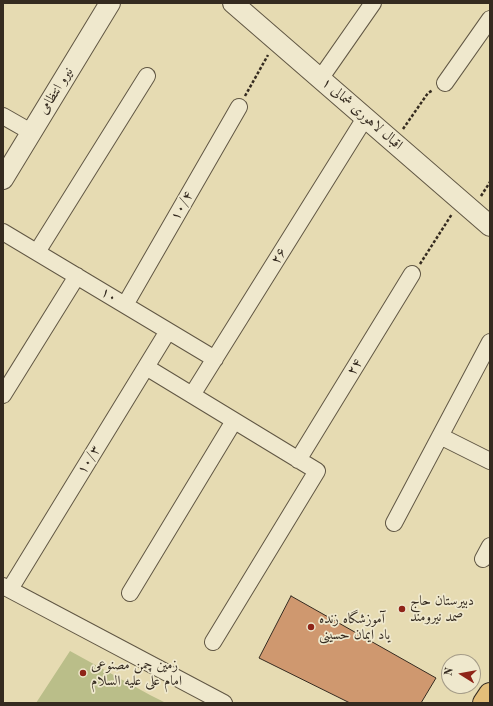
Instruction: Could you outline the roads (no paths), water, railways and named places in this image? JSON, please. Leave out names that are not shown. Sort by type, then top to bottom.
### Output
[{"type":"main road","points":[[484,703],[490,694]]},
{"type":"street","name":"نیرو انتظامی","points":[[3,179],[110,3]]},
{"type":"street","name":"اقبال لاهوری شمالی ۱","points":[[233,3],[490,226]]},
{"type":"street","points":[[320,79],[373,3]]},
{"type":"street","points":[[445,83],[490,19]]},
{"type":"street","points":[[37,252],[147,76]]},
{"type":"street","name":"۱۰/۴","points":[[125,305],[239,107]]},
{"type":"street","points":[[3,116],[31,132]]},
{"type":"street","name":"۲۶","points":[[192,395],[365,118]]},
{"type":"street","name":"۱۰","points":[[3,232],[215,359]]},
{"type":"street","name":"۲۴","points":[[298,460],[412,274]]},
{"type":"street","points":[[3,395],[77,276]]},
{"type":"street","name":"۱۰/۳","points":[[7,587],[168,331]]},
{"type":"street","points":[[394,523],[490,342]]},
{"type":"street","points":[[146,367],[317,471],[213,642]]},
{"type":"street","points":[[130,592],[234,420]]},
{"type":"street","points":[[440,436],[490,461]]},
{"type":"street","points":[[7,587],[224,703]]},
{"type":"place","name":"دبیرستان حاج صمد نیرومند","points":[[402,609]]},
{"type":"place","name":"آموزشگاه زنده یاد ایمان حسینی","points":[[311,627]]},
{"type":"place","name":"زمین چمن مصنوعی امام علی علیه السلام","points":[[83,673]]}]
